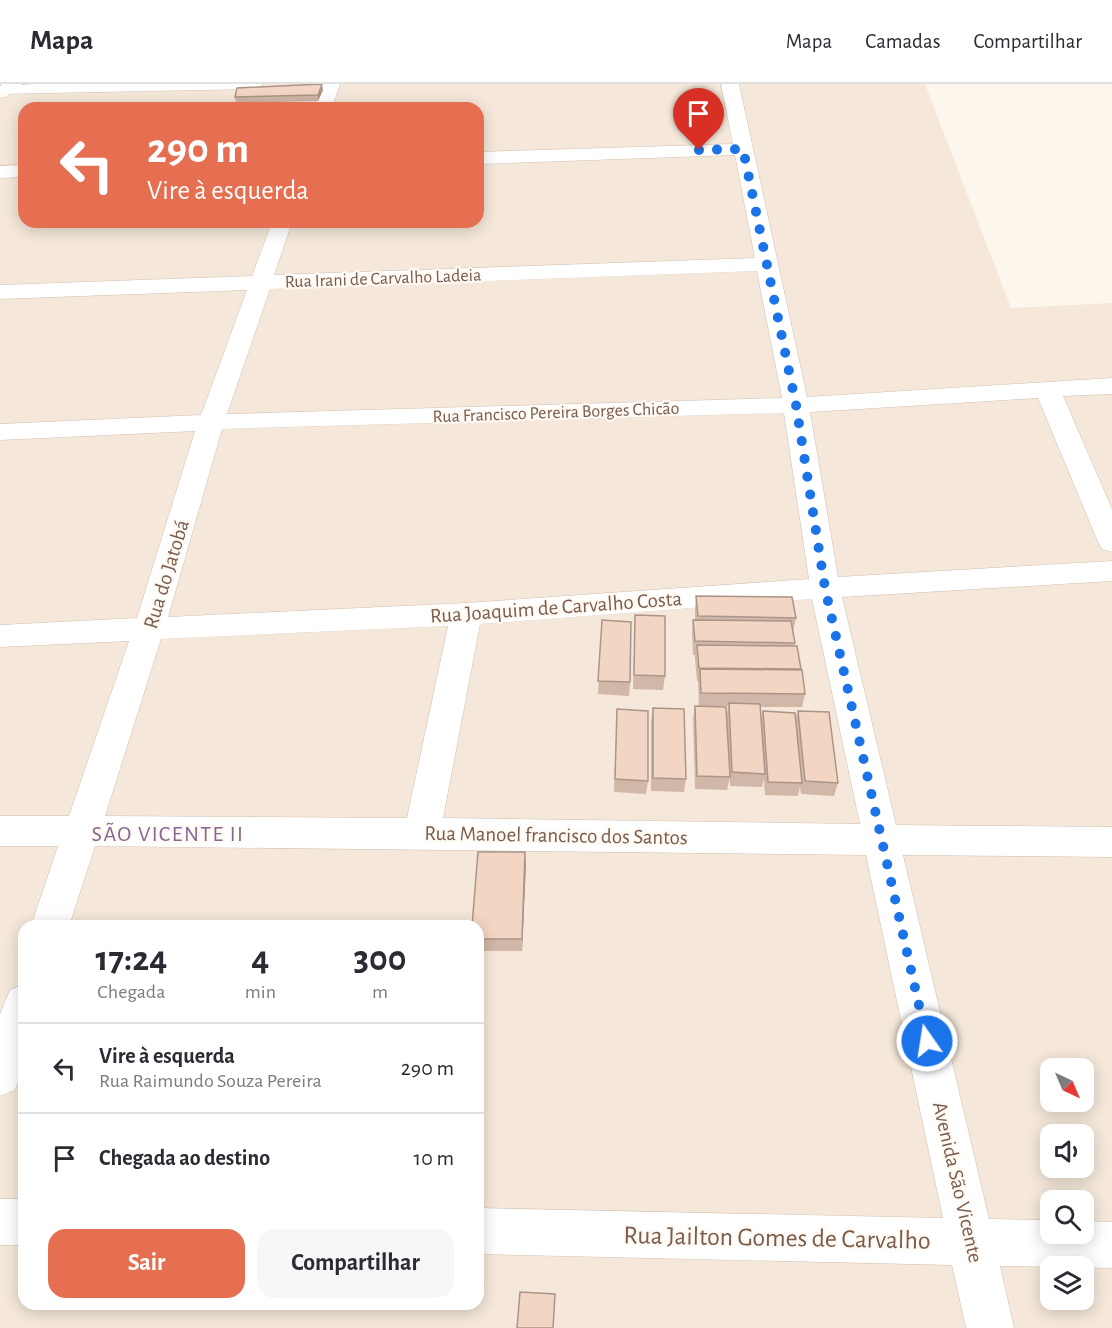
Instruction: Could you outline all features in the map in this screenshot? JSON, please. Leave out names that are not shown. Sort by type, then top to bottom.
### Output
[{"type":"street","points":[[6,89],[255,84]]},
{"type":"street","points":[[325,102],[331,84]]},
{"type":"street","name":"Avenida São Vicente","points":[[730,84],[796,405],[825,588],[990,1328]]},
{"type":"street","points":[[484,158],[743,149]]},
{"type":"street","points":[[0,172],[18,171]]},
{"type":"street","name":"Rua do Jatobá","points":[[52,920],[149,629],[211,422],[280,228]]},
{"type":"street","name":"Rua Irani de Carvalho Ladeia","points":[[0,292],[264,274],[766,255]]},
{"type":"street","name":"Rua Irani de Carvalho Ladeia","points":[[0,276],[264,274]]},
{"type":"street","name":"Rua Francisco Pereira Borges Chicão","points":[[0,432],[211,422],[796,405],[1112,386]]},
{"type":"street","points":[[1047,389],[1112,542]]},
{"type":"street","name":"Rua Joaquim de Carvalho Costa","points":[[0,636],[466,614],[825,588],[1112,571]]},
{"type":"street","points":[[422,832],[466,614]]},
{"type":"street","name":"Rua Manoel francisco dos Santos","points":[[0,831],[422,832],[882,841],[1112,842]]},
{"type":"street","points":[[0,1076],[18,1021]]},
{"type":"street","points":[[0,1222],[18,1222]]},
{"type":"street","name":"Rua Jailton Gomes de Carvalho","points":[[484,1232],[1112,1245]]},
{"type":"shaded area","points":[[0,84],[925,84],[1011,308],[1112,303],[1112,1328],[0,1328]]},
{"type":"building","points":[[322,84],[318,95],[235,97],[237,88]]},
{"type":"building","points":[[696,596],[792,597],[796,618],[698,616]]},
{"type":"building","points":[[635,615],[665,616],[665,676],[634,675]]},
{"type":"building","points":[[602,620],[631,622],[630,682],[598,681]]},
{"type":"building","points":[[693,620],[791,621],[795,643],[695,641]]},
{"type":"building","points":[[697,645],[797,646],[801,669],[699,668]]},
{"type":"building","points":[[700,669],[802,670],[805,694],[701,693]]},
{"type":"building","points":[[729,703],[760,704],[765,774],[732,772]]},
{"type":"building","points":[[695,706],[726,707],[730,777],[697,776]]},
{"type":"building","points":[[653,708],[684,709],[686,779],[653,778]]},
{"type":"building","points":[[617,709],[648,711],[648,781],[615,779]]},
{"type":"building","points":[[763,711],[795,713],[802,783],[768,782]]},
{"type":"building","points":[[798,711],[829,712],[838,783],[805,781]]},
{"type":"building","points":[[478,852],[525,852],[522,939],[484,939],[484,920],[472,920]]},
{"type":"building","points":[[520,1292],[555,1294],[553,1328],[517,1328]]},
{"type":"district","name":"SÃO VICENTE II","points":[[168,833]]},
{"type":"route","points":[[699,150],[743,149],[765,246],[796,405],[825,588],[927,1041]]}]
